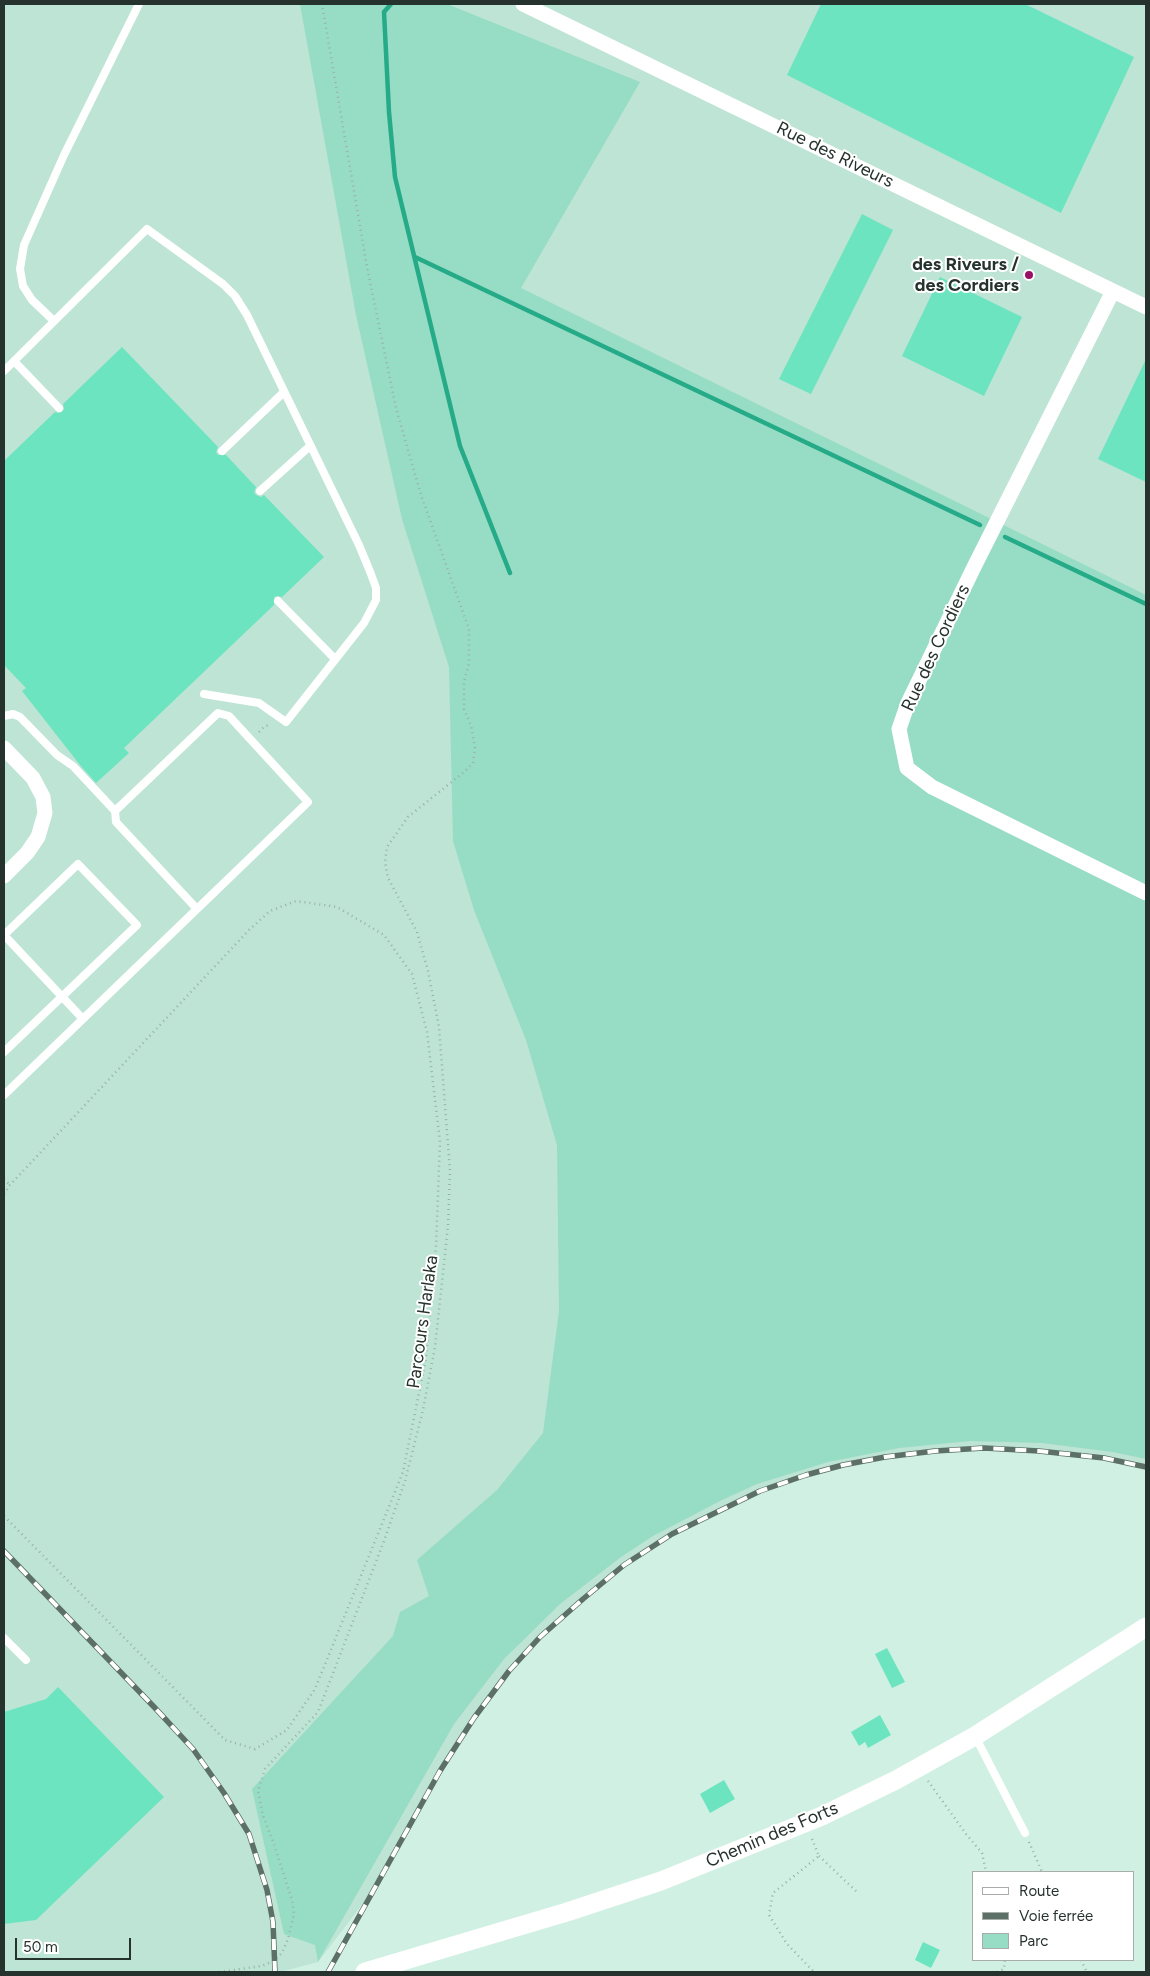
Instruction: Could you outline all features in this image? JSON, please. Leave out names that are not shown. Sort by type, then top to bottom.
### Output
[{"type":"street","name":"Rue des Riveurs","points":[[523,4],[1146,307]]},
{"type":"street","name":"Rue des Cordiers","points":[[1114,291],[971,574],[908,703],[899,729],[907,768],[932,787],[1146,893]]},
{"type":"street","points":[[4,748],[33,778],[43,797],[45,812],[38,837],[27,853],[4,876]]},
{"type":"street","name":"Chemin des Forts","points":[[366,1972],[567,1912],[661,1881],[806,1822],[888,1784],[975,1736],[1146,1627]]},
{"type":"lane","points":[[54,322],[32,300],[23,286],[20,269],[24,245],[64,154],[139,4]]},
{"type":"lane","points":[[4,371],[147,229],[223,284],[235,296],[247,315],[360,545],[376,588],[376,600],[372,610],[286,722],[259,702],[204,694]]},
{"type":"lane","points":[[14,361],[59,408]]},
{"type":"lane","points":[[222,451],[284,392]]},
{"type":"lane","points":[[260,491],[310,446]]},
{"type":"lane","points":[[278,601],[335,659]]},
{"type":"lane","points":[[4,1095],[308,802],[229,716],[218,713],[115,810]]},
{"type":"lane","points":[[4,716],[14,714],[20,717],[57,755],[74,766],[115,810],[116,822],[197,909]]},
{"type":"lane","points":[[4,1052],[62,997],[137,925],[78,864],[4,935],[62,997],[83,1019]]},
{"type":"lane","points":[[4,1638],[26,1660]]},
{"type":"lane","points":[[975,1736],[1025,1833]]},
{"type":"path","name":"Parcours Harlaka","points":[[218,1972],[262,1966],[275,1960],[282,1953],[288,1939],[294,1914],[292,1900],[280,1859],[263,1816],[258,1791],[265,1769],[318,1712],[405,1481],[423,1410],[435,1347],[448,1226],[450,1171],[439,1026],[428,971],[417,932],[388,878],[385,862],[387,847],[408,817],[473,763],[475,748],[471,726],[464,709],[464,682],[469,663],[468,629],[421,495],[396,408],[367,267],[322,4]]},
{"type":"path","points":[[4,1194],[10,1185],[249,930],[270,911],[296,901],[337,907],[384,935],[412,974],[427,1032],[440,1142],[436,1247],[426,1358],[403,1472],[315,1689],[287,1730],[255,1749],[225,1740],[4,1516]]},
{"type":"path","points":[[4,1179],[10,1185]]},
{"type":"path","points":[[918,1767],[982,1853],[986,1871]]},
{"type":"path","points":[[806,1822],[819,1856],[857,1892]]},
{"type":"path","points":[[1025,1833],[1042,1871]]},
{"type":"path","points":[[814,1972],[787,1944],[769,1915],[773,1893],[819,1856]]},
{"type":"path","points":[[996,1972],[1004,1968],[1005,1961]]},
{"type":"shaded area","points":[[4,4],[1146,4],[1146,1467],[1104,1458],[1039,1451],[984,1448],[935,1450],[885,1457],[806,1475],[760,1491],[672,1534],[624,1565],[583,1599],[540,1637],[509,1671],[474,1718],[440,1771],[371,1893],[318,1962],[280,1972],[4,1972]]},
{"type":"green space","points":[[300,4],[447,4],[640,82],[521,288],[1146,595],[1146,1459],[1113,1452],[1042,1443],[970,1441],[899,1448],[828,1462],[757,1484],[653,1536],[621,1557],[560,1604],[504,1659],[454,1724],[318,1962],[315,1945],[284,1934],[252,1789],[393,1636],[400,1612],[429,1596],[417,1560],[497,1490],[543,1433],[559,1311],[557,1145],[526,1040],[474,910],[453,841],[449,667],[402,519],[356,315]]},
{"type":"building","points":[[821,4],[1025,4],[1134,57],[1061,213],[787,75]]},
{"type":"building","points":[[862,214],[893,230],[811,394],[779,379]]},
{"type":"building","points":[[940,277],[1022,317],[984,396],[902,356]]},
{"type":"building","points":[[122,347],[218,447],[216,452],[218,455],[226,455],[256,487],[254,492],[256,495],[261,497],[264,495],[324,557],[282,597],[274,597],[274,605],[124,748],[129,753],[96,783],[22,691],[26,688],[4,665],[4,461],[55,412],[62,412],[64,409],[63,404]]},
{"type":"building","points":[[1146,359],[1146,482],[1098,459]]},
{"type":"building","points":[[887,1648],[905,1682],[892,1688],[875,1654]]},
{"type":"building","points":[[58,1687],[164,1797],[36,1920],[4,1924],[4,1712],[46,1699]]},
{"type":"building","points":[[880,1715],[891,1735],[868,1748],[865,1742],[859,1746],[851,1732]]},
{"type":"building","points":[[724,1780],[735,1799],[710,1813],[700,1794]]},
{"type":"building","points":[[923,1942],[940,1950],[931,1968],[915,1960]]},
{"type":"waterway","points":[[391,4],[384,12],[389,112],[395,177],[460,446],[510,573]]},
{"type":"waterway","points":[[415,257],[980,525]]},
{"type":"waterway","points":[[1005,537],[1146,604]]},
{"type":"railway","points":[[328,1972],[440,1771],[474,1718],[509,1671],[540,1637],[583,1599],[624,1565],[672,1534],[760,1491],[806,1475],[843,1465],[885,1457],[984,1448],[1039,1451],[1104,1458],[1146,1467]]},
{"type":"railway","points":[[4,1551],[193,1749],[224,1793],[249,1834],[267,1890],[273,1922],[275,1972]]},
{"type":"place","name":"des Riveurs / des Cordiers","points":[[1029,275]]}]
